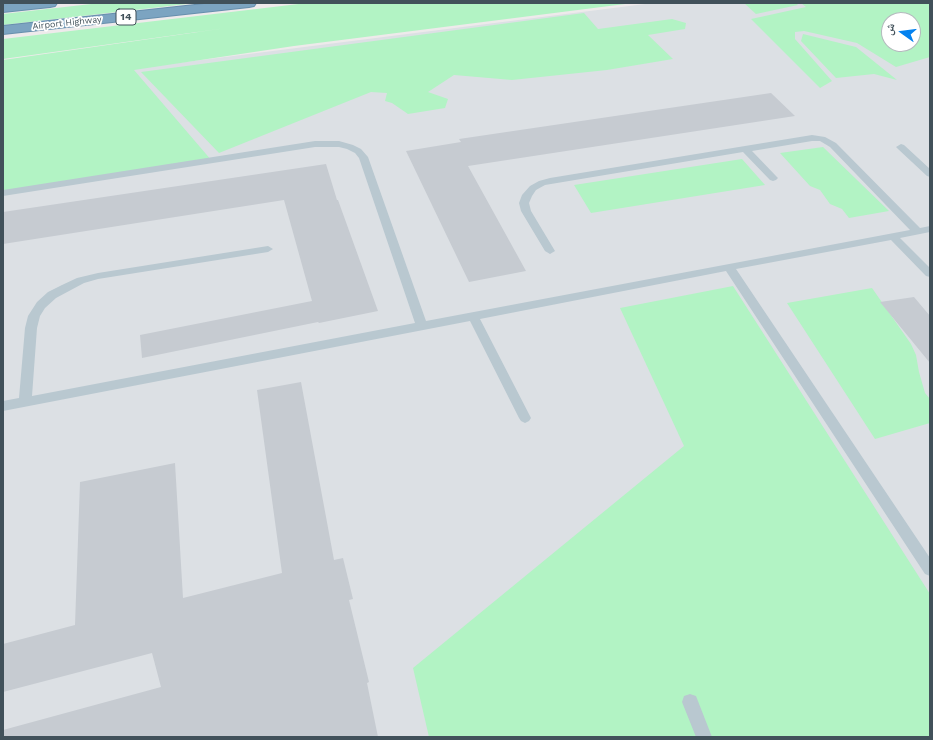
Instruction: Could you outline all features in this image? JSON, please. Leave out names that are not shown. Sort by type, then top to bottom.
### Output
[{"type":"highway","name":"Airport Highway","points":[[3,8],[50,3]]},
{"type":"highway","name":"Airport Highway","points":[[3,30],[249,3]]},
{"type":"lane","points":[[550,251],[526,211],[524,203],[526,195],[533,188],[542,183],[812,138],[826,140],[833,145],[917,231]]},
{"type":"lane","points":[[3,193],[315,144],[339,144],[350,147],[358,151],[363,157],[422,326]]},
{"type":"lane","points":[[901,147],[930,174]]},
{"type":"lane","points":[[745,149],[773,178]]},
{"type":"lane","points":[[3,406],[930,229]]},
{"type":"lane","points":[[893,236],[930,274]]},
{"type":"lane","points":[[25,402],[31,328],[34,316],[41,305],[52,295],[66,287],[98,276],[268,249]]},
{"type":"lane","points":[[729,267],[930,570]]},
{"type":"lane","points":[[473,316],[525,418]]},
{"type":"lane","points":[[690,702],[704,737]]},
{"type":"shaded area","points":[[653,3],[930,3],[930,737],[3,737],[3,85]]},
{"type":"green space","points":[[100,3],[196,3],[3,25],[3,14]]},
{"type":"green space","points":[[307,3],[633,3],[294,46],[134,70],[212,161],[3,193],[3,60],[226,28],[3,59],[3,39]]},
{"type":"green space","points":[[744,3],[796,3],[798,5],[756,14]]},
{"type":"green space","points":[[801,3],[930,3],[930,57],[896,67],[857,43],[804,31],[795,32],[795,39],[832,81],[820,88],[751,19],[806,7]]},
{"type":"green space","points":[[584,13],[598,29],[672,19],[686,23],[685,29],[648,35],[673,59],[607,70],[512,80],[454,75],[428,92],[448,99],[445,108],[408,114],[392,103],[385,101],[387,93],[371,92],[219,153],[141,72]]},
{"type":"green space","points":[[803,34],[856,47],[897,80],[874,74],[836,78],[801,41]]},
{"type":"green space","points":[[823,147],[889,211],[849,218],[842,209],[830,204],[820,190],[810,186],[780,153]]},
{"type":"green space","points":[[742,159],[765,185],[591,213],[574,185]]},
{"type":"green space","points":[[733,286],[930,594],[930,737],[429,737],[413,668],[684,446],[620,308]]},
{"type":"green space","points":[[872,288],[911,344],[916,355],[925,393],[930,399],[930,423],[875,439],[787,303]]},
{"type":"building","points":[[771,93],[795,116],[468,166],[526,271],[469,282],[406,151],[461,142],[459,139]]},
{"type":"building","points":[[326,164],[337,200],[378,311],[142,358],[140,335],[312,301],[284,200],[3,244],[3,212]]},
{"type":"building","points":[[914,297],[930,316],[930,363],[880,302]]},
{"type":"building","points":[[301,382],[334,560],[343,558],[353,599],[349,600],[369,682],[367,683],[378,737],[3,737],[3,730],[161,687],[152,653],[3,692],[3,644],[75,625],[80,482],[175,463],[183,598],[282,573],[257,390]]}]
